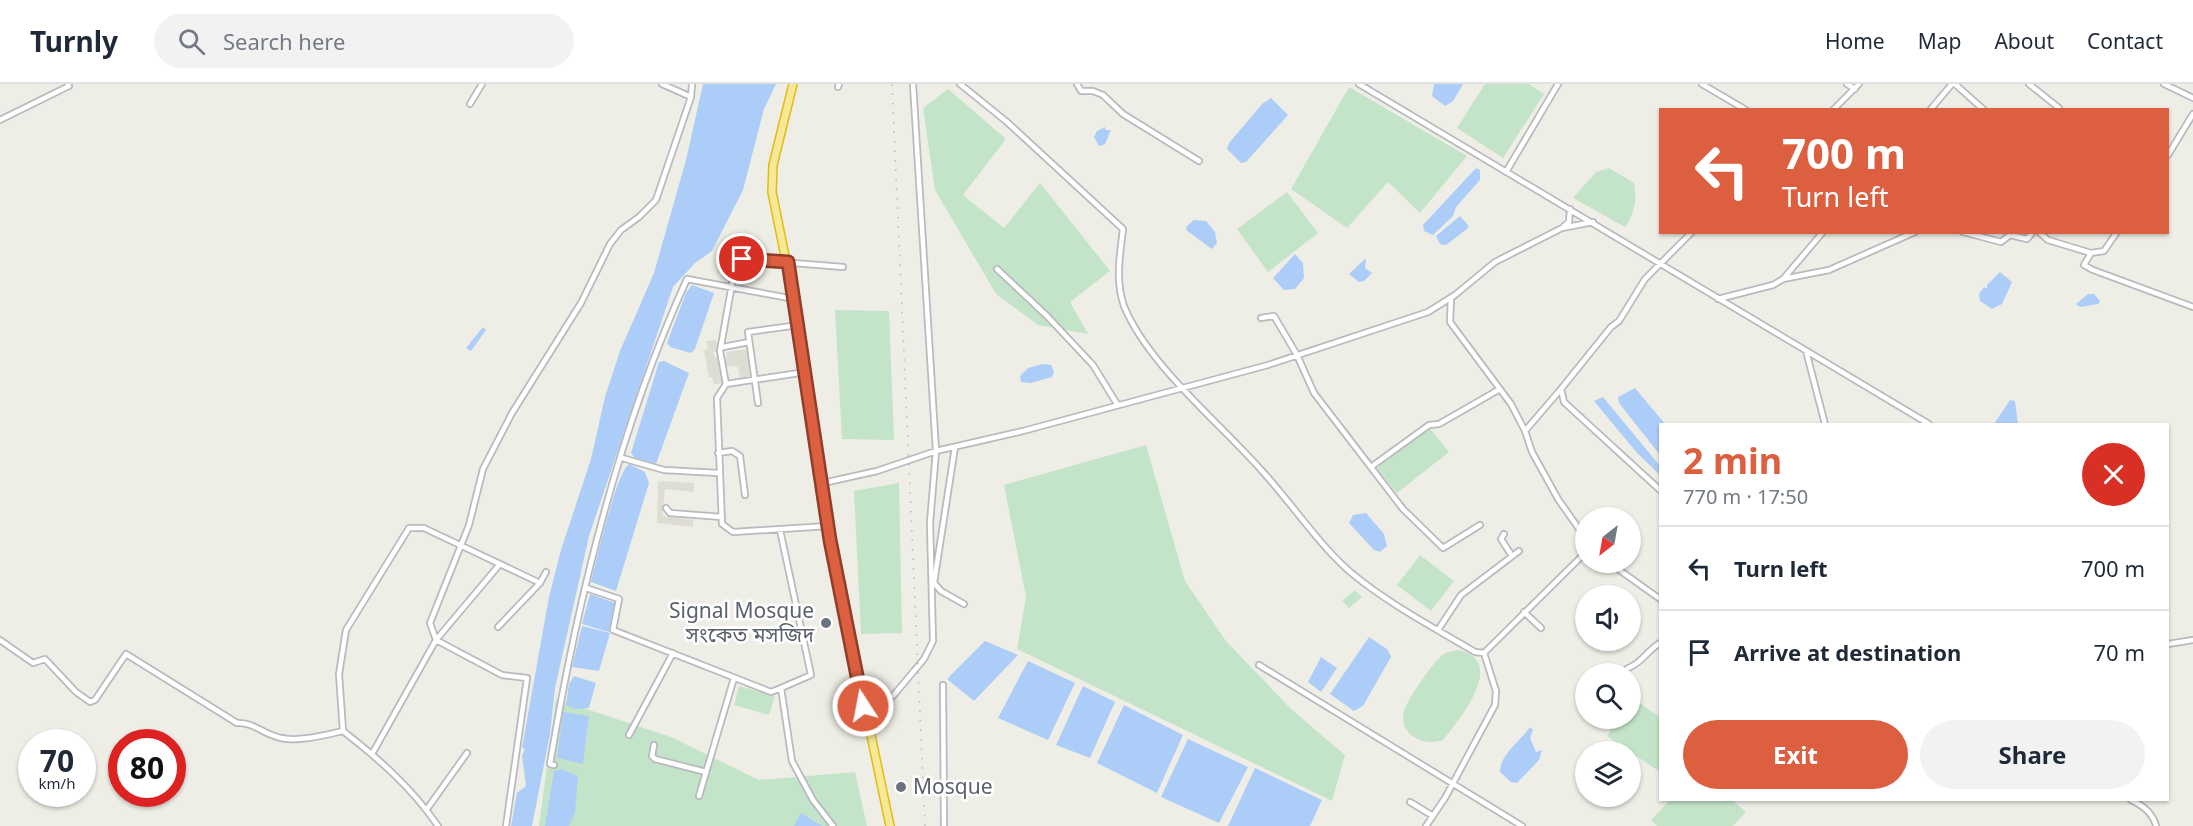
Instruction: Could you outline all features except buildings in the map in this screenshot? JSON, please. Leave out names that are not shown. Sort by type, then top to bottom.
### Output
[{"type":"highway","points":[[793,84],[773,165],[772,192],[799,325],[828,526],[863,706],[890,826]]},
{"type":"street","points":[[470,104],[482,84]]},
{"type":"street","points":[[662,84],[691,97]]},
{"type":"street","points":[[506,826],[527,678],[502,675],[436,640],[430,623],[469,525],[483,469],[512,413],[581,303],[610,244],[621,230],[639,217],[656,200],[691,97],[692,84]]},
{"type":"street","points":[[863,706],[893,696],[924,659],[933,641],[930,523],[936,451],[913,84]]},
{"type":"street","points":[[960,84],[1007,122],[1123,229],[1118,268],[1124,305],[1157,361],[1264,473],[1349,570],[1383,596],[1438,630],[1475,652],[1484,653]]},
{"type":"street","points":[[1077,84],[1081,91],[1093,91],[1103,95],[1123,114],[1199,161]]},
{"type":"street","points":[[1359,84],[1927,423]]},
{"type":"street","points":[[1506,172],[1558,84]]},
{"type":"street","points":[[1702,84],[1743,108]]},
{"type":"street","points":[[1846,84],[1855,89]]},
{"type":"street","points":[[1835,108],[1859,84]]},
{"type":"street","points":[[1932,108],[1954,84],[1982,108]]},
{"type":"street","points":[[2029,84],[2059,108]]},
{"type":"street","points":[[2164,84],[2193,98]]},
{"type":"street","points":[[0,120],[70,85]]},
{"type":"street","points":[[2169,153],[2193,114]]},
{"type":"street","points":[[823,483],[888,468],[936,451],[1184,388],[1297,355],[1428,312],[1451,298],[1495,262],[1562,228],[1569,222],[1570,209]]},
{"type":"street","points":[[1562,228],[1593,222]]},
{"type":"street","points":[[1525,431],[1619,321],[1645,279],[1661,266],[1690,234]]},
{"type":"street","points":[[1718,298],[1773,285],[1783,279],[1821,234]]},
{"type":"street","points":[[1783,279],[1829,270],[1910,234]]},
{"type":"street","points":[[1971,234],[2001,242],[2010,234],[2027,239],[2031,234]]},
{"type":"street","points":[[2041,234],[2048,240],[2091,253],[2104,250],[2115,234]]},
{"type":"street","points":[[2091,253],[2084,265],[2193,307]]},
{"type":"street","points":[[828,526],[733,532],[722,524],[718,473],[717,398],[726,384],[720,351],[723,347],[736,262],[742,259],[843,267]]},
{"type":"street","points":[[997,269],[1047,316],[1093,365],[1118,404]]},
{"type":"street","points":[[554,765],[550,764],[555,733],[586,588],[646,381],[687,279],[794,299]]},
{"type":"street","points":[[1451,298],[1450,322],[1500,389],[1525,431],[1532,452],[1558,499],[1575,523]]},
{"type":"street","points":[[1261,318],[1274,316],[1297,355],[1314,393],[1403,509],[1443,548],[1480,525]]},
{"type":"street","points":[[758,404],[748,332],[799,325]]},
{"type":"street","points":[[723,347],[749,342]]},
{"type":"street","points":[[1806,351],[1825,423]]},
{"type":"street","points":[[726,384],[806,372]]},
{"type":"street","points":[[1371,466],[1429,425],[1439,424],[1500,389]]},
{"type":"street","points":[[1561,389],[1564,402],[1659,489]]},
{"type":"street","points":[[955,447],[934,583],[941,591],[964,604]]},
{"type":"street","points":[[718,453],[732,451],[740,456],[746,495]]},
{"type":"street","points":[[622,458],[664,470],[718,473]]},
{"type":"street","points":[[666,508],[670,513],[722,517]]},
{"type":"street","points":[[343,731],[339,674],[346,630],[409,528],[424,528],[540,583]]},
{"type":"street","points":[[586,588],[619,599],[613,630],[771,692],[811,675],[780,530]]},
{"type":"street","points":[[1504,534],[1501,539],[1512,556]]},
{"type":"street","points":[[1438,630],[1461,595],[1519,551]]},
{"type":"street","points":[[1484,653],[1575,563]]},
{"type":"street","points":[[372,754],[436,640],[500,564]]},
{"type":"street","points":[[498,627],[540,583],[546,572]]},
{"type":"street","points":[[1623,573],[1659,598]]},
{"type":"street","points":[[1524,612],[1541,627]]},
{"type":"street","points":[[0,640],[33,663],[45,658],[76,692],[90,702],[95,700],[126,654],[237,723],[249,723],[265,734],[284,739],[343,731],[372,754],[426,809],[438,826]]},
{"type":"street","points":[[2169,644],[2193,640]]},
{"type":"street","points":[[1637,663],[1648,650],[1659,644]]},
{"type":"street","points":[[629,735],[673,653]]},
{"type":"street","points":[[1426,826],[1495,705],[1496,691],[1484,653]]},
{"type":"street","points":[[1259,665],[1522,826]]},
{"type":"street","points":[[699,796],[734,678]]},
{"type":"street","points":[[943,686],[944,826]]},
{"type":"street","points":[[781,688],[792,761],[813,801],[834,826]]},
{"type":"street","points":[[654,745],[652,756],[655,759],[706,772]]},
{"type":"street","points":[[426,809],[467,753]]},
{"type":"street","points":[[1410,802],[1433,816]]},
{"type":"street","points":[[2140,802],[2154,818],[2156,826]]},
{"type":"shaded area","points":[[716,340],[718,352],[713,352],[719,361],[727,357],[726,352],[749,349],[753,376],[740,378],[738,367],[721,365],[723,383],[714,384],[712,377],[709,377],[704,350],[708,349],[706,341]]},
{"type":"shaded area","points":[[658,482],[694,483],[694,492],[665,489],[662,516],[693,520],[693,527],[657,523]]},
{"type":"green space","points":[[1485,84],[1529,84],[1544,94],[1503,158],[1457,128]]},
{"type":"green space","points":[[1349,87],[1467,156],[1420,213],[1388,182],[1347,228],[1291,189]]},
{"type":"green space","points":[[948,89],[1006,139],[963,195],[1004,228],[1040,183],[1110,271],[1070,302],[1088,334],[1038,325],[996,294],[935,190],[923,108]]},
{"type":"green space","points":[[1609,168],[1634,183],[1634,206],[1625,227],[1573,198],[1596,172]]},
{"type":"green space","points":[[1287,192],[1318,233],[1268,272],[1237,229]]},
{"type":"green space","points":[[835,310],[889,311],[894,440],[842,439]]},
{"type":"green space","points":[[1429,427],[1449,452],[1397,493],[1377,468]]},
{"type":"green space","points":[[1146,445],[1185,581],[1226,641],[1291,709],[1345,755],[1332,801],[1017,649],[1026,597],[1004,485]]},
{"type":"green space","points":[[899,483],[902,633],[861,634],[854,491]]},
{"type":"green space","points":[[1420,555],[1454,581],[1431,611],[1397,585]]},
{"type":"green space","points":[[1355,590],[1362,597],[1349,608],[1342,601]]},
{"type":"green space","points":[[1457,650],[1472,656],[1479,665],[1480,677],[1469,705],[1443,740],[1428,742],[1414,737],[1405,727],[1403,719],[1406,706],[1434,664],[1444,654]]},
{"type":"green space","points":[[739,686],[775,696],[769,715],[734,705]]},
{"type":"green space","points":[[556,699],[671,737],[759,780],[855,772],[867,826],[539,826]]},
{"type":"green space","points":[[1641,704],[1659,716],[1659,771],[1641,759],[1641,741],[1614,741],[1607,736],[1612,729],[1641,729]]},
{"type":"green space","points":[[1669,801],[1733,801],[1746,812],[1733,826],[1657,826],[1651,820]]},
{"type":"water","points":[[703,84],[776,84],[764,109],[743,190],[712,251],[695,263],[673,287],[589,536],[555,688],[550,734],[532,826],[511,826],[517,793],[526,786],[522,756],[525,749],[522,748],[549,597],[561,550],[591,459],[605,397],[620,351],[654,273],[686,160]]},
{"type":"water","points":[[1434,84],[1463,84],[1453,101],[1445,106],[1432,96]]},
{"type":"water","points":[[1271,98],[1288,115],[1246,162],[1241,163],[1227,149],[1229,143],[1262,104]]},
{"type":"water","points":[[1105,127],[1106,130],[1111,130],[1105,144],[1099,146],[1094,137],[1097,131]]},
{"type":"water","points":[[1476,168],[1480,170],[1480,180],[1456,207],[1453,216],[1433,235],[1424,231],[1423,225]]},
{"type":"water","points":[[1460,216],[1468,228],[1446,245],[1440,244],[1436,236]]},
{"type":"water","points":[[1194,220],[1206,221],[1215,232],[1217,243],[1212,249],[1186,230]]},
{"type":"water","points":[[1295,254],[1303,263],[1304,278],[1295,289],[1284,290],[1273,278]]},
{"type":"water","points":[[1366,258],[1365,268],[1372,273],[1364,281],[1359,282],[1349,274]]},
{"type":"water","points":[[2000,272],[2012,282],[2002,304],[1992,309],[1980,301],[1979,294],[1984,287],[1987,289],[1987,285]]},
{"type":"water","points":[[692,285],[714,293],[695,349],[691,353],[670,347],[667,343],[686,293]]},
{"type":"water","points":[[2088,294],[2094,294],[2100,301],[2098,304],[2080,307],[2076,304]]},
{"type":"water","points":[[483,327],[486,330],[471,351],[466,348]]},
{"type":"water","points":[[664,361],[689,373],[656,464],[635,458],[631,453],[659,362]]},
{"type":"water","points":[[1042,364],[1051,365],[1054,372],[1052,377],[1031,383],[1021,382],[1020,376],[1028,368]]},
{"type":"water","points":[[1635,388],[1664,423],[1659,423],[1659,454],[1619,403],[1618,397]]},
{"type":"water","points":[[1603,397],[1659,465],[1659,474],[1637,453],[1594,401]]},
{"type":"water","points":[[2010,400],[2015,401],[2018,423],[1995,423]]},
{"type":"water","points":[[629,464],[645,472],[649,483],[616,591],[591,582],[618,483]]},
{"type":"water","points":[[1366,513],[1384,534],[1387,546],[1380,552],[1374,550],[1349,523],[1353,515]]},
{"type":"water","points":[[590,594],[615,603],[609,632],[582,624]]},
{"type":"water","points":[[582,626],[610,633],[599,671],[572,667]]},
{"type":"water","points":[[1369,637],[1387,649],[1391,657],[1363,706],[1354,711],[1330,694]]},
{"type":"water","points":[[985,641],[1018,655],[974,701],[947,679]]},
{"type":"water","points":[[1321,657],[1337,668],[1321,692],[1308,682]]},
{"type":"water","points":[[1028,661],[1075,683],[1048,740],[998,718]]},
{"type":"water","points":[[574,676],[596,683],[589,708],[575,709],[566,705],[569,684]]},
{"type":"water","points":[[1083,686],[1115,702],[1090,758],[1056,745]]},
{"type":"water","points":[[1124,705],[1183,735],[1157,793],[1097,763]]},
{"type":"water","points":[[563,712],[589,716],[583,764],[557,758]]},
{"type":"water","points":[[1530,727],[1533,730],[1530,738],[1536,752],[1542,750],[1539,760],[1517,783],[1511,782],[1500,772],[1503,759]]},
{"type":"water","points":[[1188,739],[1248,767],[1219,823],[1161,797]]},
{"type":"water","points":[[1255,768],[1322,800],[1310,826],[1228,826]]},
{"type":"water","points":[[561,769],[578,776],[575,813],[569,826],[545,826],[554,771]]},
{"type":"water","points":[[801,813],[822,826],[794,826]]},
{"type":"railway","points":[[892,84],[925,826]]},
{"type":"place","name":"Signal Mosque সংকেত মসজিদ","points":[[826,623]]},
{"type":"place","name":"Mosque","points":[[901,787]]},
{"type":"route","points":[[742,259],[788,262],[800,329],[830,540],[863,706]]}]
